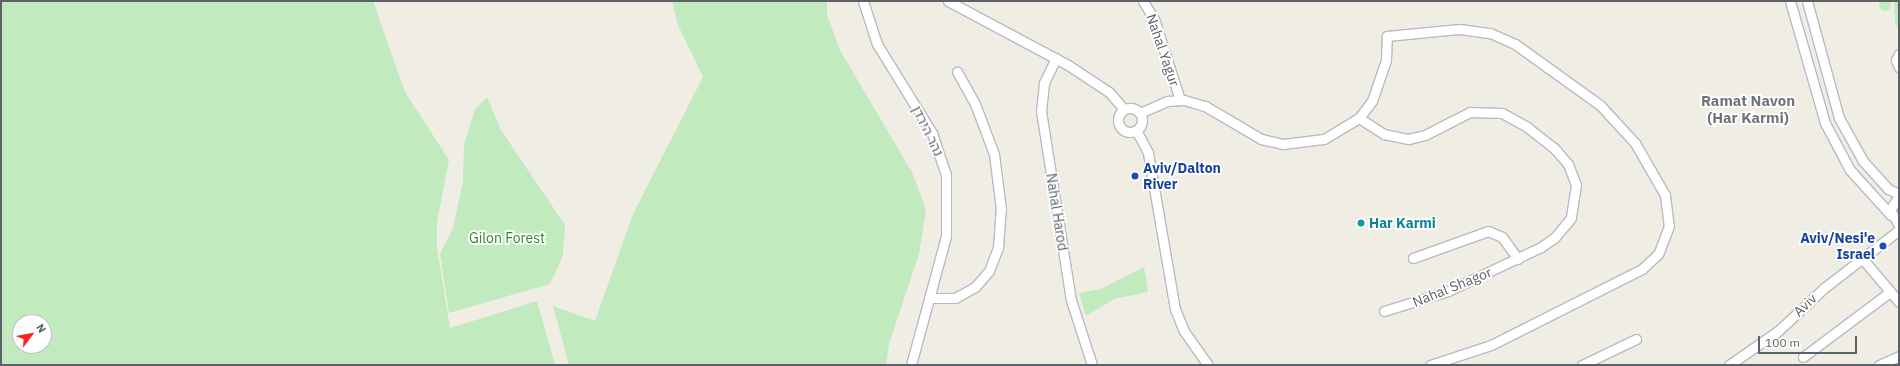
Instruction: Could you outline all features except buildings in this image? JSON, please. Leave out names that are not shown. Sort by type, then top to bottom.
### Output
[{"type":"street","name":"נהר הירדן","points":[[863,1],[877,44],[932,134],[946,175],[946,236],[912,365]]},
{"type":"street","points":[[948,1],[1056,58],[1100,86],[1124,109]]},
{"type":"street","name":"Nahal Yagur","points":[[1143,1],[1154,19],[1180,100]]},
{"type":"street","points":[[1790,1],[1825,123],[1850,170],[1899,225]]},
{"type":"street","points":[[1807,1],[1839,118],[1863,161],[1888,189],[1899,195]]},
{"type":"street","points":[[1140,113],[1160,103],[1180,100],[1205,106],[1261,139],[1283,144],[1324,139],[1359,118],[1381,82],[1387,36],[1470,30],[1507,40],[1536,56],[1596,102],[1627,133],[1660,185],[1669,216],[1664,245],[1642,269],[1491,345],[1430,365]]},
{"type":"street","points":[[1899,54],[1896,60],[1899,67]]},
{"type":"street","name":"Nahal Harod","points":[[1056,58],[1044,83],[1041,111],[1070,295],[1092,365]]},
{"type":"street","points":[[929,298],[955,298],[975,287],[989,271],[998,248],[1000,208],[994,154],[975,104],[957,72]]},
{"type":"street","points":[[1133,108],[1140,113],[1142,122],[1136,130],[1127,131],[1120,126],[1118,117],[1124,109],[1133,108]]},
{"type":"street","name":"Nahal Shagor","points":[[1359,118],[1384,134],[1408,139],[1425,135],[1462,114],[1494,111],[1517,120],[1554,148],[1573,174],[1575,207],[1568,223],[1554,238],[1518,258],[1448,290],[1384,311]]},
{"type":"street","points":[[1136,130],[1148,153],[1175,309],[1184,331],[1208,365]]},
{"type":"street","name":"Aviv","points":[[1878,243],[1892,216],[1891,205],[1899,195]]},
{"type":"street","points":[[1414,258],[1488,230],[1502,237],[1518,258]]},
{"type":"street","name":"Aviv","points":[[1729,365],[1778,331],[1861,257],[1878,243],[1899,230]]},
{"type":"street","points":[[1861,257],[1899,302]]},
{"type":"street","points":[[1803,358],[1890,292]]},
{"type":"street","points":[[1582,365],[1636,339]]},
{"type":"street","points":[[1879,365],[1899,356]]},
{"type":"green space","points":[[1885,-1],[1889,1],[1891,5],[1889,9],[1885,11],[1881,9],[1879,5],[1881,1]]},
{"type":"green space","points":[[1,1],[373,1],[405,92],[449,160],[437,222],[437,248],[450,328],[537,301],[555,365],[1,365]]},
{"type":"green space","points":[[672,1],[827,1],[827,15],[841,52],[913,174],[926,210],[919,254],[889,344],[886,365],[569,365],[553,306],[595,321],[633,214],[703,77],[678,25]]},
{"type":"green space","points":[[1894,1],[1899,1],[1899,30],[1895,22]]},
{"type":"green space","name":"Gilon Forest","points":[[487,97],[501,130],[565,225],[563,256],[550,284],[449,313],[440,254],[453,228],[463,181],[464,144],[475,109]]},
{"type":"green space","points":[[1144,267],[1148,292],[1114,299],[1086,316],[1079,293],[1101,289]]},
{"type":"place","name":"Aviv/Dalton River","points":[[1135,176]]},
{"type":"place","name":"Har Karmi","points":[[1361,223]]},
{"type":"place","name":"Aviv/Nesi'e Israel","points":[[1883,246]]},
{"type":"district","name":"Ramat Navon (Har Karmi)","points":[[1748,108]]}]
